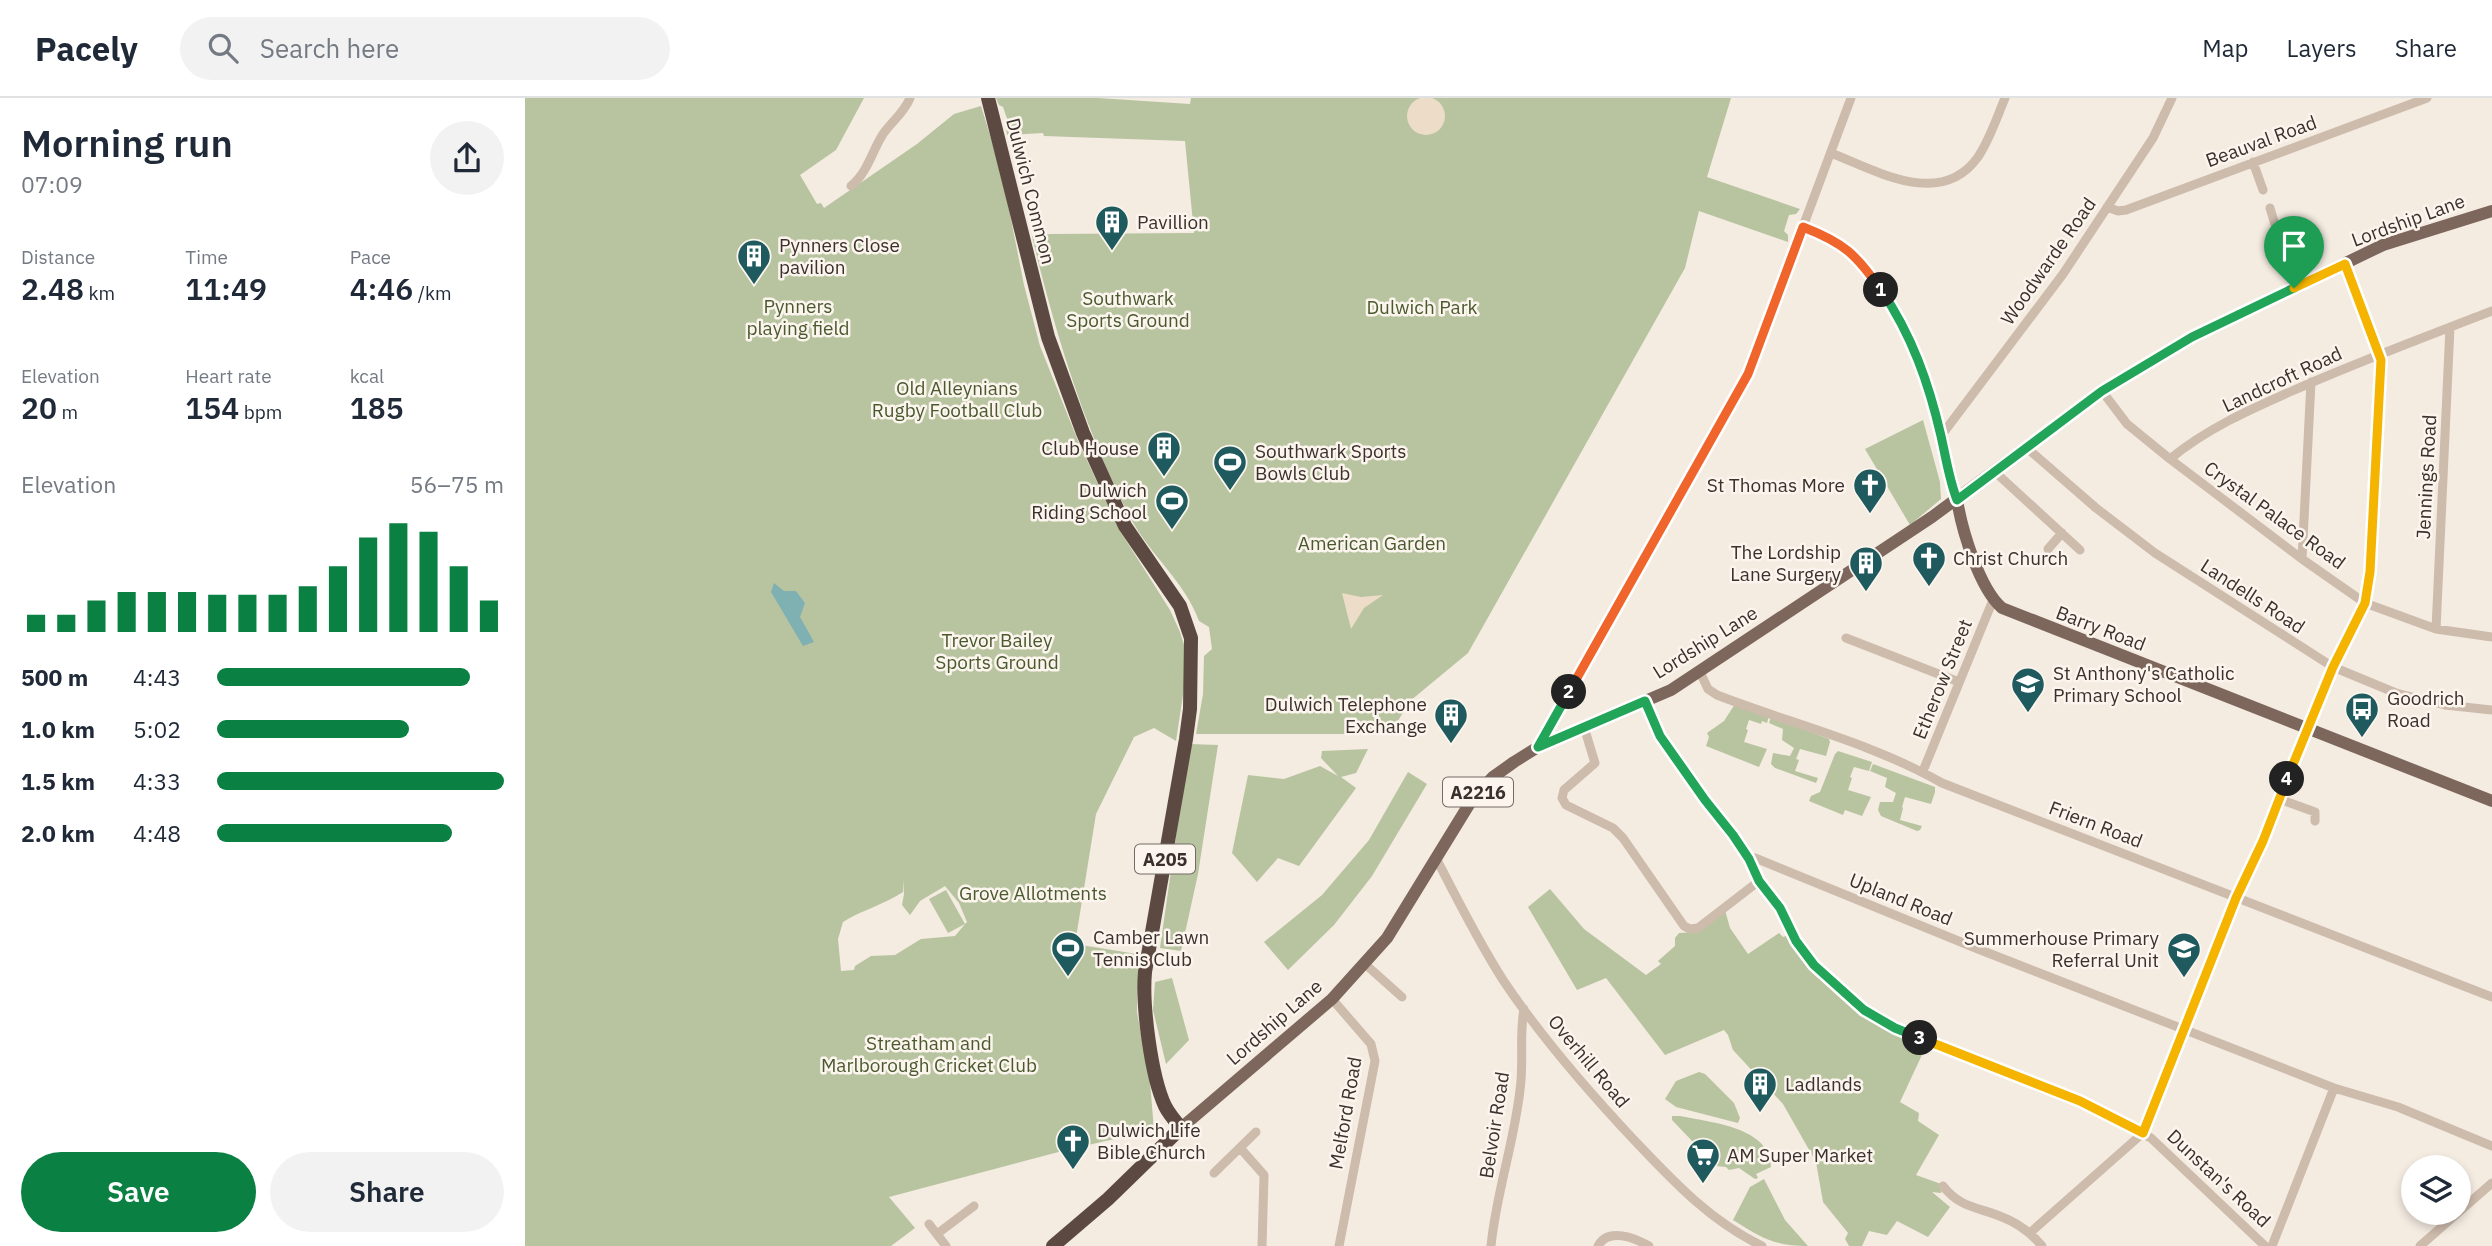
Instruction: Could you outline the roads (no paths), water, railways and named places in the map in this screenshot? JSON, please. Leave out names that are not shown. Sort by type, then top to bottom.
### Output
[{"type":"highway","name":"Dulwich Common","points":[[988,98],[1048,337],[1078,421],[1125,526],[1181,606],[1191,638],[1190,709],[1186,739],[1143,993],[1163,1099],[1181,1128]]},
{"type":"highway","name":"Lordship Lane","points":[[1059,1244],[1181,1128]]},
{"type":"main road","name":"Lordship Lane","points":[[1181,1128],[1332,999],[1365,964],[1387,938],[1475,795],[1493,777],[1538,747],[1671,690],[1957,500],[2102,391],[2192,337],[2383,246],[2492,211]]},
{"type":"main road","points":[[1957,500],[1959,516],[1976,564],[1993,600]]},
{"type":"main road","name":"Barry Road","points":[[1993,600],[2002,608],[2042,625],[2492,801]]},
{"type":"street","points":[[851,186],[861,178],[883,134],[904,110],[910,98]]},
{"type":"street","points":[[1538,747],[1748,374],[1851,98]]},
{"type":"street","points":[[1831,153],[1908,182],[1945,182],[1958,176],[1975,160],[1988,139],[2005,98]]},
{"type":"street","name":"Woodwarde Road","points":[[1941,436],[2038,310],[2158,131],[2172,98]]},
{"type":"street","name":"Beauval Road","points":[[2107,207],[2118,211],[2126,210],[2427,98]]},
{"type":"street","points":[[2253,162],[2263,190]]},
{"type":"street","points":[[2270,208],[2294,288]]},
{"type":"street","points":[[1803,227],[1847,248],[1890,303],[1918,357],[1957,500]]},
{"type":"street","points":[[2031,1232],[2143,1133],[2306,729],[2365,603],[2370,572],[2380,355],[2345,264]]},
{"type":"street","name":"Landcroft Road","points":[[2170,459],[2183,448],[2245,412],[2311,382],[2492,311]]},
{"type":"street","name":"Jennings Road","points":[[2436,629],[2450,327]]},
{"type":"street","points":[[2302,559],[2311,382]]},
{"type":"street","name":"Crystal Palace Road","points":[[2102,391],[2127,424],[2170,459],[2365,603],[2436,629],[2492,637]]},
{"type":"street","name":"Landells Road","points":[[2027,448],[2081,496],[2155,554],[2333,667],[2396,694],[2445,705],[2492,710]]},
{"type":"street","points":[[1994,471],[2080,550]]},
{"type":"street","points":[[2049,549],[2062,533]]},
{"type":"street","name":"Etherow Street","points":[[1923,771],[1993,600]]},
{"type":"street","points":[[1846,638],[1959,682]]},
{"type":"street","name":"Friern Road","points":[[1699,670],[1707,689],[1717,695],[1838,737],[1923,771],[1942,783],[2492,997]]},
{"type":"street","points":[[1645,701],[1660,736],[1749,859]]},
{"type":"street","points":[[1584,727],[1595,763],[1564,790],[1562,798],[1566,805],[1613,828],[1623,838],[1684,926],[1690,929],[1698,928],[1759,881]]},
{"type":"street","points":[[2279,800],[2315,812],[2315,821]]},
{"type":"street","name":"Overhill Road","points":[[1436,858],[1485,949],[1524,1009],[1607,1111],[1691,1200],[1719,1222],[1762,1246]]},
{"type":"street","name":"Upland Road","points":[[1749,859],[1755,858],[1978,949],[2334,1088],[2398,1107],[2492,1146]]},
{"type":"street","name":"Dunstan's Road","points":[[1749,859],[1759,881],[1780,908],[1796,941],[1814,965],[1864,1010],[1895,1028],[2080,1101],[2143,1133],[2265,1246]]},
{"type":"street","points":[[1365,964],[1402,997]]},
{"type":"street","name":"Melford Road","points":[[1332,999],[1371,1044],[1375,1061],[1339,1246]]},
{"type":"street","name":"Belvoir Road","points":[[1491,1246],[1520,1090],[1524,1009]]},
{"type":"street","points":[[2271,1246],[2334,1088]]},
{"type":"street","points":[[1214,1173],[1256,1132]]},
{"type":"street","points":[[1241,1149],[1264,1175],[1262,1246]]},
{"type":"street","points":[[2420,1246],[2492,1183]]},
{"type":"street","points":[[1943,1186],[1953,1198],[1978,1210],[2002,1217],[2031,1232],[2042,1246]]},
{"type":"street","points":[[937,1234],[974,1206]]},
{"type":"street","points":[[929,1224],[946,1246]]},
{"type":"street","points":[[1598,1246],[1600,1241],[1620,1235],[1637,1239],[1649,1246]]},
{"type":"street","points":[[2431,1238],[2438,1246]]},
{"type":"water","points":[[774,583],[784,591],[796,591],[805,603],[800,617],[814,642],[803,646],[771,592]]},
{"type":"place","name":"Pavillion","points":[[1112,252]]},
{"type":"place","name":"Pynners Close pavilion","points":[[754,286]]},
{"type":"place","name":"Club House","points":[[1164,478]]},
{"type":"place","name":"Southwark Sports Bowls Club","points":[[1230,492]]},
{"type":"place","name":"St Thomas More","points":[[1870,515]]},
{"type":"place","name":"Dulwich Riding School","points":[[1172,531]]},
{"type":"place","name":"Christ Church","points":[[1929,588]]},
{"type":"place","name":"The Lordship Lane Surgery","points":[[1866,593]]},
{"type":"place","name":"St Anthony's Catholic Primary School","points":[[2028,714]]},
{"type":"place","name":"Goodrich Road","points":[[2362,739]]},
{"type":"place","name":"Dulwich Telephone Exchange","points":[[1451,745]]},
{"type":"place","name":"Camber Lawn Tennis Club","points":[[1068,978]]},
{"type":"place","name":"Summerhouse Primary Referral Unit","points":[[2184,979]]},
{"type":"place","name":"Ladlands","points":[[1760,1114]]},
{"type":"place","name":"Dulwich Life Bible Church","points":[[1073,1171]]},
{"type":"place","name":"AM Super Market","points":[[1703,1185]]},
{"type":"park label","name":"Dulwich Park","points":[[1422,307]]},
{"type":"park label","name":"Southwark Sports Ground","points":[[1128,309]]},
{"type":"park label","name":"Pynners playing field","points":[[798,317]]},
{"type":"park label","name":"Old Alleynians Rugby Football Club","points":[[957,399]]},
{"type":"park label","name":"American Garden","points":[[1372,543]]},
{"type":"park label","name":"Trevor Bailey Sports Ground","points":[[997,651]]},
{"type":"park label","name":"Grove Allotments","points":[[1033,893]]},
{"type":"park label","name":"Streatham and Marlborough Cricket Club","points":[[929,1054]]}]
